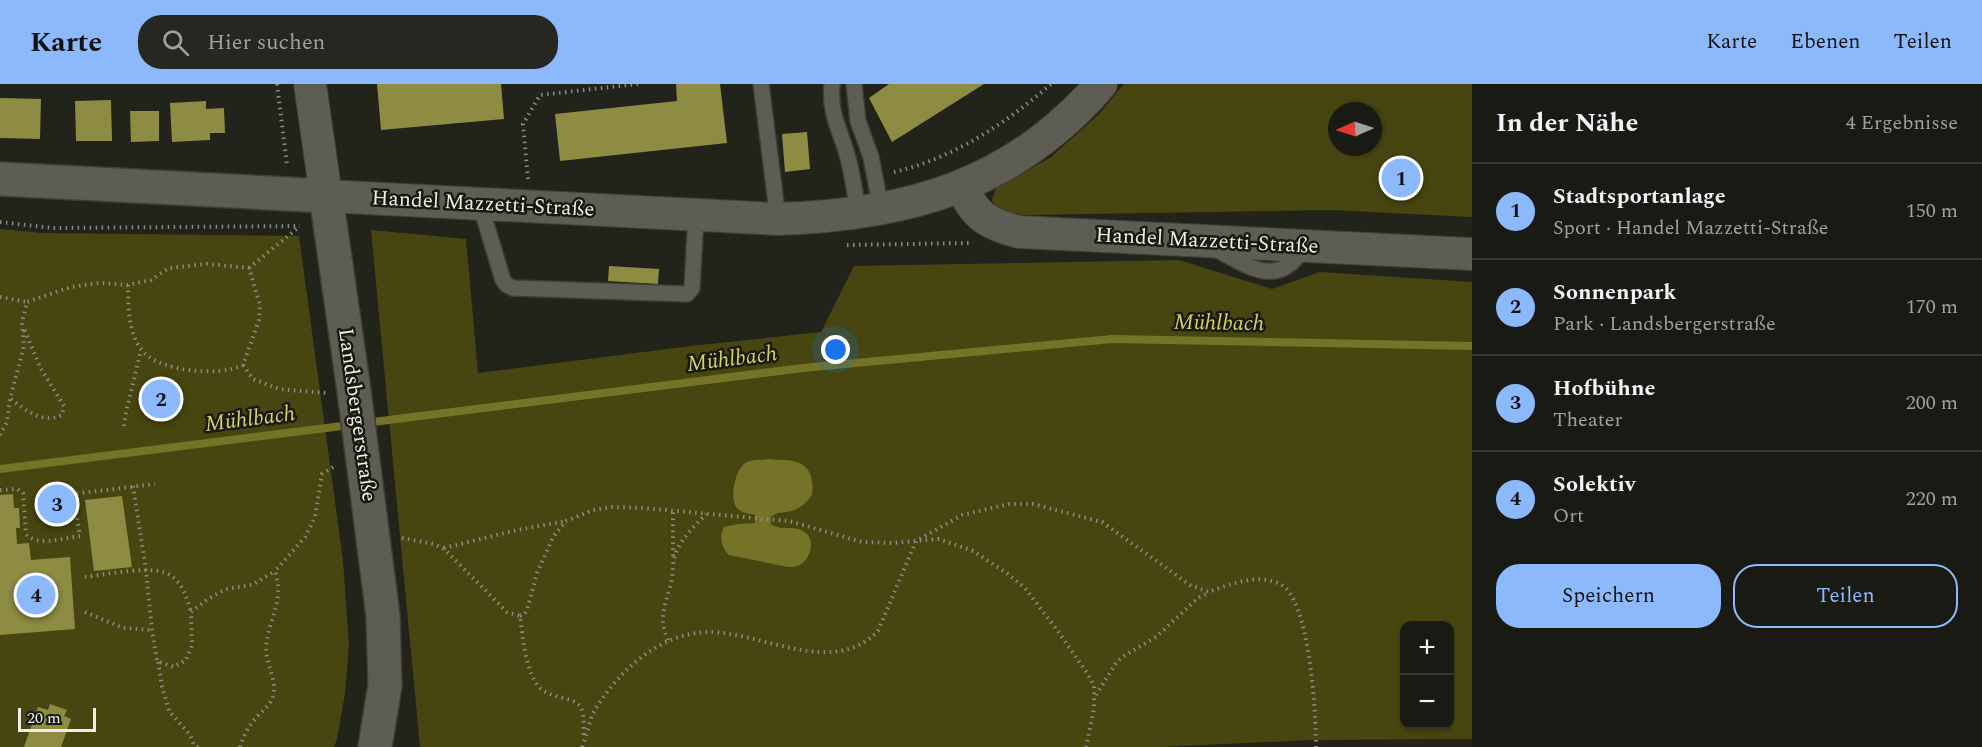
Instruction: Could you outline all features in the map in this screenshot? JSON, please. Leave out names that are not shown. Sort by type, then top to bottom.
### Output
[{"type":"street","name":"Landsbergerstraße","points":[[310,84],[326,196],[341,392],[350,459],[373,533],[383,616],[384,685],[375,747]]},
{"type":"street","name":"Handel Mazzetti-Straße","points":[[0,179],[778,219],[813,218],[870,211],[940,195],[980,178],[1018,158],[1053,132],[1085,103],[1101,84]]},
{"type":"street","name":"Handel Mazzetti-Straße","points":[[962,186],[972,206],[982,217],[999,227],[1019,232],[1472,254]]},
{"type":"lane","points":[[761,84],[778,219]]},
{"type":"lane","points":[[832,84],[831,96],[835,124],[870,211]]},
{"type":"lane","points":[[854,84],[858,121],[871,157],[875,177],[870,211]]},
{"type":"lane","points":[[480,204],[503,280],[513,288],[687,294],[692,288],[696,215]]},
{"type":"path","points":[[277,84],[290,193]]},
{"type":"path","points":[[530,207],[523,124],[540,95],[638,84]]},
{"type":"path","points":[[875,177],[909,168],[961,148],[1018,112],[1051,84]]},
{"type":"path","points":[[0,297],[27,302],[71,287],[99,284],[128,285],[151,280],[169,268],[207,264],[249,268],[299,227],[326,196]]},
{"type":"path","points":[[0,222],[53,228],[299,227]]},
{"type":"path","points":[[128,285],[128,307],[132,329],[141,350],[153,359],[178,369],[209,372],[243,365],[259,320],[260,305],[249,268]]},
{"type":"path","points":[[0,435],[7,422],[10,399],[24,346],[22,322],[27,302]]},
{"type":"path","points":[[10,399],[40,418],[53,419],[62,415],[64,406],[40,369],[22,322]]},
{"type":"path","points":[[124,426],[141,350]]},
{"type":"path","points":[[243,365],[254,379],[279,389],[341,392]]},
{"type":"path","points":[[191,612],[226,589],[252,585],[275,571],[305,537],[315,517],[322,474],[350,459]]},
{"type":"path","points":[[0,490],[17,489],[23,493],[26,534],[30,539],[40,541],[80,536],[74,494],[155,484]]},
{"type":"path","points":[[133,486],[146,570],[152,630],[162,686],[169,711],[190,735],[194,745],[198,747]]},
{"type":"path","points":[[582,747],[596,706],[640,658],[668,640],[707,632],[821,652],[834,652],[854,648],[871,638],[878,631],[916,541],[971,512],[1009,504],[1034,504],[1102,522],[1190,585],[1209,592]]},
{"type":"path","points":[[444,549],[517,530],[566,521],[593,510],[612,507],[673,510],[789,521],[854,541],[892,543],[939,538],[973,551],[1025,588],[1087,673],[1094,686],[1095,697],[1086,747]]},
{"type":"path","points":[[673,510],[674,560]]},
{"type":"path","points":[[668,640],[663,630],[662,616],[671,584],[676,551],[706,513]]},
{"type":"path","points":[[373,533],[434,544],[444,549],[507,612],[520,616],[524,615],[527,610],[537,573],[553,537],[566,521]]},
{"type":"path","points":[[85,577],[146,570],[173,576],[186,593],[191,612],[192,646],[186,660],[174,667],[158,661]]},
{"type":"path","points":[[240,747],[242,739],[254,720],[270,702],[275,688],[266,659],[266,644],[279,596],[279,583],[275,571]]},
{"type":"path","points":[[1095,697],[1122,657],[1156,637],[1198,598],[1240,582],[1273,581],[1289,591],[1295,600],[1301,619],[1308,653],[1316,747]]},
{"type":"path","points":[[85,612],[123,628],[152,630]]},
{"type":"path","points":[[520,616],[524,647],[536,683],[545,692],[574,701],[581,708],[585,740]]},
{"type":"shaded area","points":[[1124,84],[1472,84],[1472,217],[1331,210],[1022,215],[997,209],[992,200],[996,188],[1051,157],[1099,114]]},
{"type":"shaded area","points":[[0,229],[43,233],[299,236],[343,561],[349,645],[345,694],[334,747],[0,747]]},
{"type":"shaded area","points":[[371,230],[466,239],[478,373],[821,332],[854,266],[1179,260],[1272,289],[1320,272],[1472,282],[1472,739],[1311,740],[1159,747],[420,747]],"holes":[[[756,460],[788,460],[785,513],[773,514],[771,524],[775,527],[798,529],[730,525],[755,523],[756,516],[747,514],[734,503],[736,483],[744,464]]]},
{"type":"shaded area","points":[[769,459],[796,462],[807,469],[811,475],[812,495],[808,500],[797,509],[771,517],[771,524],[799,529],[810,539],[809,555],[802,564],[796,566],[788,567],[729,555],[722,542],[724,527],[755,523],[755,515],[737,508],[733,498],[738,472],[747,462]]},
{"type":"building","points":[[377,84],[501,84],[504,119],[381,130]]},
{"type":"building","points":[[676,84],[720,84],[727,143],[560,161],[555,114],[677,101]]},
{"type":"building","points":[[889,84],[984,84],[892,142],[869,98]]},
{"type":"building","points":[[0,98],[41,99],[40,139],[0,138]]},
{"type":"building","points":[[111,100],[112,141],[76,141],[75,101]]},
{"type":"building","points":[[206,101],[206,109],[224,108],[225,133],[210,133],[210,140],[172,142],[170,103]]},
{"type":"building","points":[[130,111],[159,111],[159,141],[131,142]]},
{"type":"building","points":[[807,132],[810,169],[785,172],[782,134]]},
{"type":"building","points":[[609,266],[659,269],[658,284],[608,281]]},
{"type":"building","points":[[13,494],[14,508],[19,508],[20,528],[16,528],[17,544],[29,543],[31,560],[70,557],[75,629],[0,635],[0,495]]},
{"type":"building","points":[[122,496],[132,567],[94,571],[85,500]]},
{"type":"building","points":[[50,704],[67,710],[64,716],[71,719],[61,747],[24,747],[38,707],[48,710]]},
{"type":"waterway","name":"Mühlbach","points":[[365,423],[803,368],[1112,339],[1472,346]]},
{"type":"waterway","name":"Mühlbach","points":[[0,469],[350,425]]},
{"type":"place","name":"Stadtsportanlage","points":[[1401,178]]},
{"type":"place","name":"Sonnenpark","points":[[161,399]]},
{"type":"place","name":"Hofbühne","points":[[57,504]]},
{"type":"place","name":"Solektiv","points":[[36,595]]}]
